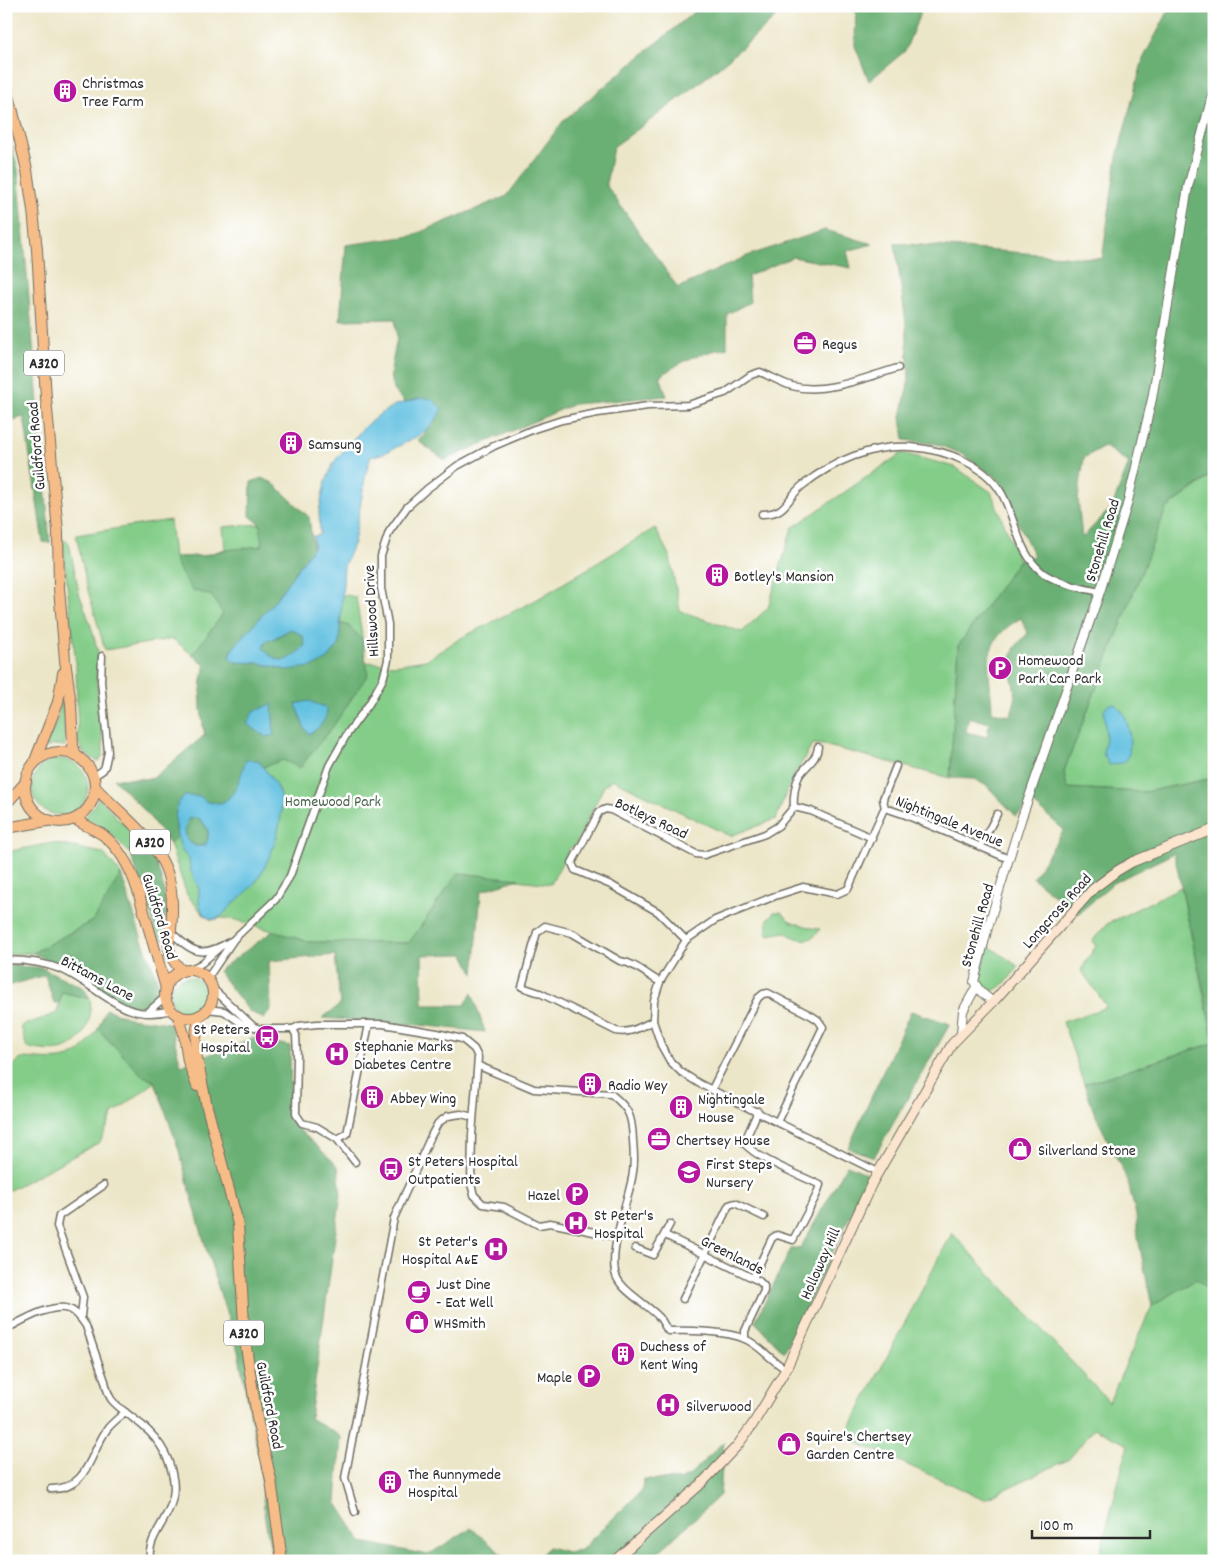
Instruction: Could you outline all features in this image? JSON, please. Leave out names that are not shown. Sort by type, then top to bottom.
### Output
[{"type":"main road","name":"Guildford Road","points":[[6,83],[27,170],[34,218],[46,398],[58,532],[59,588],[71,704],[73,746],[76,756]]},
{"type":"main road","name":"Guildford Road","points":[[34,763],[50,727],[60,697],[65,660]]},
{"type":"main road","points":[[6,828],[47,821],[63,822],[75,819],[88,810],[92,803],[96,788],[94,776],[85,762],[67,753],[53,753],[34,763]]},
{"type":"main road","name":"A320","points":[[6,804],[26,782],[27,775],[34,763]]},
{"type":"main road","points":[[26,782],[27,798],[31,806],[47,821]]},
{"type":"main road","name":"Guildford Road","points":[[96,788],[142,832],[156,850],[166,872],[172,896],[169,949],[172,958],[186,971]]},
{"type":"main road","name":"Guildford Road","points":[[75,819],[102,834],[123,856],[138,890],[165,993]]},
{"type":"main road","name":"Longcross Road","points":[[1030,962],[1083,899],[1104,880],[1132,862],[1214,829]]},
{"type":"main road","name":"Holloway Hill","points":[[614,1561],[701,1484],[733,1451],[753,1424],[786,1369],[878,1172],[937,1067],[961,1033],[1030,962]]},
{"type":"main road","points":[[165,993],[171,979],[186,971],[196,972],[209,983]]},
{"type":"main road","name":"A320","points":[[204,1012],[211,1000],[209,983]]},
{"type":"main road","name":"A320","points":[[165,993],[175,1013]]},
{"type":"main road","name":"Guildford Road","points":[[204,1012],[197,1028],[195,1048],[207,1107],[238,1224],[245,1340],[258,1424],[271,1480],[282,1561]]},
{"type":"main road","points":[[175,1013],[193,1017],[204,1012]]},
{"type":"main road","name":"Guildford Road","points":[[175,1013],[184,1034],[186,1053],[191,1070],[207,1107]]},
{"type":"street","name":"Stonehill Road","points":[[993,1002],[976,987],[974,982],[988,927],[1009,859],[1100,592],[1127,505],[1152,399],[1188,187],[1214,88]]},
{"type":"street","name":"Hillswood Drive","points":[[186,971],[202,963],[220,947],[234,939],[276,899],[290,876],[329,766],[347,734],[370,704],[383,679],[388,660],[388,624],[381,588],[381,556],[389,532],[407,507],[427,489],[457,466],[494,446],[562,420],[648,406],[688,405],[725,393],[751,375],[760,372],[791,386],[810,389],[829,387],[898,368]]},
{"type":"street","points":[[762,514],[773,514],[783,508],[800,487],[822,471],[853,456],[884,447],[911,447],[942,452],[972,464],[994,482],[1005,499],[1021,544],[1028,557],[1044,573],[1064,583],[1100,592]]},
{"type":"street","points":[[94,776],[103,770],[108,752],[101,681],[102,656]]},
{"type":"street","points":[[818,747],[816,757],[798,777],[794,807],[811,811],[872,838]]},
{"type":"street","points":[[886,808],[883,799],[896,766]]},
{"type":"street","name":"Botleys Road","points":[[686,940],[658,912],[611,885],[575,870],[572,863],[596,816],[602,810],[611,810],[696,854],[704,855],[765,834],[778,826],[794,807]]},
{"type":"street","name":"Nightingale Avenue","points":[[878,1172],[700,1084],[675,1067],[661,1045],[653,1021],[654,1001],[660,982],[686,940],[715,920],[803,887],[837,894],[848,889],[886,808],[1009,859]]},
{"type":"street","points":[[980,846],[998,814]]},
{"type":"street","points":[[653,1021],[633,1031],[623,1033],[540,993],[522,987],[537,932],[545,926],[572,933],[613,957],[640,969],[660,982]]},
{"type":"street","name":"Hillswood Drive","points":[[171,932],[187,948],[195,951],[220,947]]},
{"type":"street","name":"Hillswood Drive","points":[[209,983],[234,939]]},
{"type":"street","name":"Bittams Lane","points":[[6,960],[44,964],[63,970],[125,1008],[138,1013],[175,1013]]},
{"type":"street","points":[[209,983],[254,1026]]},
{"type":"street","name":"Stonehill Road","points":[[961,1033],[963,1011],[976,987]]},
{"type":"street","name":"Bittams Lane","points":[[148,1012],[165,993]]},
{"type":"street","points":[[712,1089],[758,998],[768,993],[812,1016],[818,1020],[822,1027],[777,1122]]},
{"type":"street","points":[[204,1012],[224,1011],[241,1023],[268,1030],[293,1029],[299,1026],[317,1024],[383,1024],[462,1039],[474,1049],[478,1056],[479,1066],[473,1117],[471,1184],[474,1195],[483,1204],[504,1207],[539,1225],[550,1223],[618,1236]]},
{"type":"street","points":[[337,1139],[347,1134],[369,1024]]},
{"type":"street","points":[[293,1029],[296,1035],[298,1056],[296,1114],[302,1123],[317,1127],[337,1139],[355,1162]]},
{"type":"street","points":[[479,1066],[534,1089],[611,1094],[627,1111],[633,1125],[634,1167],[618,1236],[614,1263],[616,1278],[660,1318],[668,1331],[693,1330],[745,1339],[759,1347],[786,1369]]},
{"type":"street","points":[[754,1278],[772,1238],[777,1235],[793,1240],[820,1185],[748,1148],[744,1143],[758,1112]]},
{"type":"street","points":[[355,1512],[345,1478],[394,1218],[430,1136],[438,1123],[448,1116],[461,1114],[473,1117]]},
{"type":"street","points":[[81,1317],[83,1297],[57,1226],[59,1216],[104,1185]]},
{"type":"street","points":[[683,1299],[729,1205],[735,1203],[764,1217]]},
{"type":"street","points":[[635,1248],[652,1255],[670,1224]]},
{"type":"street","name":"Greenlands","points":[[664,1236],[754,1278],[764,1286],[764,1291],[745,1331],[745,1339]]},
{"type":"street","points":[[6,1330],[52,1308],[69,1309],[81,1317],[86,1326],[111,1399],[125,1412],[149,1429],[168,1460],[174,1479],[173,1500],[152,1540],[149,1554],[150,1561]]},
{"type":"street","points":[[51,1489],[68,1487],[78,1480],[108,1428],[125,1412]]},
{"type":"green space","points":[[701,6],[787,6],[703,80],[613,147],[606,185],[678,288],[747,256],[825,230],[873,244],[847,251],[851,268],[793,257],[748,276],[750,302],[727,314],[727,348],[692,358],[660,376],[667,396],[574,404],[445,460],[418,441],[436,420],[421,398],[405,403],[393,390],[390,375],[397,338],[395,319],[340,320],[346,245],[411,236],[507,196],[564,120]]},
{"type":"green space","points":[[856,6],[923,6],[905,51],[869,81],[855,46]]},
{"type":"green space","points":[[1171,6],[1214,6],[1214,462],[1212,474],[1166,509],[1064,771],[1067,788],[1144,792],[1214,778],[1214,1038],[1174,853],[1113,883],[1078,914],[1033,878],[1064,830],[1033,803],[1016,816],[987,786],[974,779],[950,778],[958,646],[1019,560],[1034,556],[997,478],[962,454],[936,444],[904,440],[901,417],[909,379],[906,323],[895,243],[1102,259],[1117,157],[1143,59]],"holes":[[[1104,446],[1129,463],[1112,507],[1082,538],[1078,499],[1084,458]],[[1021,618],[1028,633],[1015,647],[1010,660],[1016,696],[1011,716],[992,712],[989,670],[992,648],[997,638]],[[969,717],[989,723],[987,737],[966,732]]]},
{"type":"green space","points":[[6,126],[18,169],[50,543],[43,542],[24,417],[6,422],[6,379],[10,377],[6,334]]},
{"type":"green space","name":"Homewood Park","points":[[902,453],[955,467],[991,492],[1019,560],[958,646],[950,778],[824,745],[813,744],[791,781],[776,819],[730,836],[612,779],[604,786],[576,844],[569,849],[551,884],[458,873],[409,943],[309,942],[236,920],[221,918],[212,920],[204,915],[187,895],[170,844],[146,812],[114,779],[152,779],[205,735],[201,700],[205,665],[173,639],[105,650],[88,590],[76,535],[170,520],[174,557],[202,556],[225,549],[223,527],[260,524],[313,548],[287,584],[356,597],[366,662],[395,665],[426,660],[461,638],[536,600],[655,528],[670,557],[680,611],[742,632],[768,608],[792,528]]},
{"type":"green space","points":[[1214,462],[1214,778],[1144,792],[1066,788],[1064,771],[1166,509],[1212,475]]},
{"type":"green space","points":[[262,478],[273,483],[309,517],[313,548],[273,603],[233,648],[235,662],[260,663],[286,670],[339,645],[340,623],[349,626],[362,639],[368,674],[332,728],[300,768],[283,760],[263,767],[258,760],[242,772],[235,790],[222,803],[207,802],[175,817],[177,836],[170,844],[146,812],[114,779],[152,779],[205,735],[201,700],[205,665],[192,655],[223,614],[212,596],[192,590],[181,573],[174,557],[202,556],[225,550],[262,546],[260,524],[250,516],[251,482]]},
{"type":"green space","points":[[62,539],[69,543],[79,593],[98,652],[97,683],[103,742],[103,754],[99,762],[84,753],[78,742],[76,664]]},
{"type":"green space","points":[[291,629],[303,636],[305,645],[290,658],[280,660],[263,648],[266,641]]},
{"type":"green space","points":[[65,700],[65,746],[55,745],[45,748],[62,702]]},
{"type":"green space","points":[[54,759],[66,759],[76,763],[84,771],[88,787],[84,803],[76,811],[66,815],[54,815],[44,811],[36,803],[32,793],[32,781],[36,771],[44,763]]},
{"type":"green space","points":[[98,796],[117,818],[136,835],[131,838],[131,855],[121,843],[99,825],[85,818],[97,801]]},
{"type":"green space","points":[[197,818],[208,830],[205,846],[195,846],[187,840],[185,830],[188,819]]},
{"type":"green space","points":[[136,835],[153,858],[162,883],[166,911],[164,940],[156,936],[151,914],[131,855],[131,838]]},
{"type":"green space","points":[[52,843],[103,853],[121,874],[94,920],[32,953],[6,954],[6,852]]},
{"type":"green space","points":[[458,873],[519,879],[481,891],[474,974],[464,954],[422,955],[423,1005],[465,1005],[472,993],[485,1032],[322,1018],[340,1005],[335,955],[269,961],[271,1009],[264,1019],[249,1011],[218,971],[273,931],[309,942],[409,943]]},
{"type":"green space","points":[[121,874],[160,989],[158,999],[149,1005],[138,1007],[123,1004],[75,973],[33,953],[94,920]]},
{"type":"green space","points":[[1181,887],[1214,1043],[1084,1084],[1063,1022],[1107,1007],[1081,970],[1096,946],[1092,941],[1107,924]]},
{"type":"green space","points":[[774,912],[781,912],[790,921],[820,929],[813,937],[804,940],[785,932],[768,935],[766,932],[768,919]]},
{"type":"green space","points":[[989,946],[1019,967],[1003,985],[988,991],[983,989],[979,977]]},
{"type":"green space","points":[[6,965],[42,968],[84,988],[90,999],[62,992],[59,1003],[54,1003],[45,975],[8,986]]},
{"type":"green space","points":[[188,977],[201,982],[206,995],[201,1008],[188,1013],[175,1008],[170,995],[175,982]]},
{"type":"green space","points":[[62,992],[90,999],[90,1015],[85,1031],[74,1044],[67,1048],[51,1051],[27,1048],[21,1026],[57,1013]]},
{"type":"green space","points":[[106,1009],[129,1018],[170,1023],[181,1066],[252,1038],[290,1046],[291,1122],[338,1166],[341,1194],[310,1418],[341,1437],[336,1502],[362,1542],[428,1555],[471,1528],[510,1561],[273,1561],[265,1519],[260,1463],[238,1351],[205,1245],[178,1147],[155,1082],[142,1075],[98,1029]]},
{"type":"green space","points":[[911,1011],[950,1024],[874,1157],[848,1148]]},
{"type":"green space","points":[[98,1029],[142,1075],[155,1082],[113,1114],[100,1142],[6,1192],[6,1073],[19,1060],[28,1058],[57,1059],[73,1056],[85,1046]]},
{"type":"green space","points":[[1214,1043],[1214,1294],[1197,1279],[1152,1306],[1138,1238],[1136,1215],[1127,1179],[1094,1112],[1084,1084]]},
{"type":"green space","points":[[847,1165],[866,1173],[868,1179],[784,1352],[755,1322],[791,1249],[801,1247]]},
{"type":"green space","points":[[952,1233],[1109,1402],[1152,1306],[1197,1279],[1214,1294],[1214,1561],[1098,1561],[1128,1445],[1094,1428],[1069,1459],[984,1499],[845,1437]]},
{"type":"green space","points":[[724,1441],[720,1495],[649,1561],[534,1561],[549,1547],[567,1552],[581,1550],[642,1490],[643,1479],[679,1480],[689,1476]]},
{"type":"water","points":[[421,398],[432,399],[442,409],[433,423],[418,436],[384,453],[371,456],[366,473],[354,542],[344,566],[339,645],[328,659],[312,667],[286,670],[260,663],[235,662],[229,657],[233,648],[273,603],[314,546],[313,536],[320,535],[319,511],[325,483],[334,462],[364,427],[395,405]],"holes":[[[291,629],[303,636],[305,645],[285,660],[275,658],[263,648],[266,641]]]},
{"type":"water","points":[[309,701],[327,708],[326,716],[322,723],[309,734],[305,729],[296,704]]},
{"type":"water","points":[[272,704],[274,735],[266,737],[247,724],[253,712]]},
{"type":"water","points":[[1109,704],[1115,704],[1125,716],[1130,747],[1127,759],[1124,762],[1109,765],[1103,753],[1106,737],[1104,710]]},
{"type":"water","points":[[246,760],[258,760],[278,789],[281,810],[278,832],[270,855],[255,883],[224,914],[212,920],[204,915],[199,904],[199,889],[190,869],[189,859],[182,851],[177,836],[175,817],[178,802],[185,796],[200,796],[207,802],[222,803],[228,799],[235,789]],"holes":[[[198,818],[207,827],[208,837],[205,846],[195,846],[187,840],[185,830],[188,819]]]},
{"type":"place","name":"Christmas Tree Farm","points":[[65,91]]},
{"type":"place","name":"Regus","points":[[805,343]]},
{"type":"place","name":"Samsung","points":[[291,443]]},
{"type":"place","name":"Botley's Mansion","points":[[717,575]]},
{"type":"place","name":"Homewood Park Car Park","points":[[1000,668]]},
{"type":"place","name":"St Peters Hospital","points":[[267,1037]]},
{"type":"place","name":"Stephanie Marks Diabetes Centre","points":[[337,1054]]},
{"type":"place","name":"Radio Wey","points":[[590,1084]]},
{"type":"place","name":"Abbey Wing","points":[[372,1097]]},
{"type":"place","name":"Nightingale House","points":[[681,1107]]},
{"type":"place","name":"Chertsey House","points":[[659,1139]]},
{"type":"place","name":"Silverland Stone","points":[[1020,1149]]},
{"type":"place","name":"St Peters Hospital Outpatients","points":[[391,1169]]},
{"type":"place","name":"First Steps Nursery","points":[[689,1172]]},
{"type":"place","name":"Hazel","points":[[577,1194]]},
{"type":"place","name":"St Peter's Hospital","points":[[576,1223]]},
{"type":"place","name":"St Peter's Hospital A&E","points":[[496,1249]]},
{"type":"place","name":"Just Dine - Eat Well","points":[[419,1292]]},
{"type":"place","name":"WHSmith","points":[[417,1322]]},
{"type":"place","name":"Duchess of Kent Wing","points":[[623,1354]]},
{"type":"place","name":"Maple","points":[[589,1376]]},
{"type":"place","name":"Silverwood","points":[[668,1405]]},
{"type":"place","name":"Squire's Chertsey Garden Centre","points":[[789,1444]]},
{"type":"place","name":"The Runnymede Hospital","points":[[390,1482]]}]
